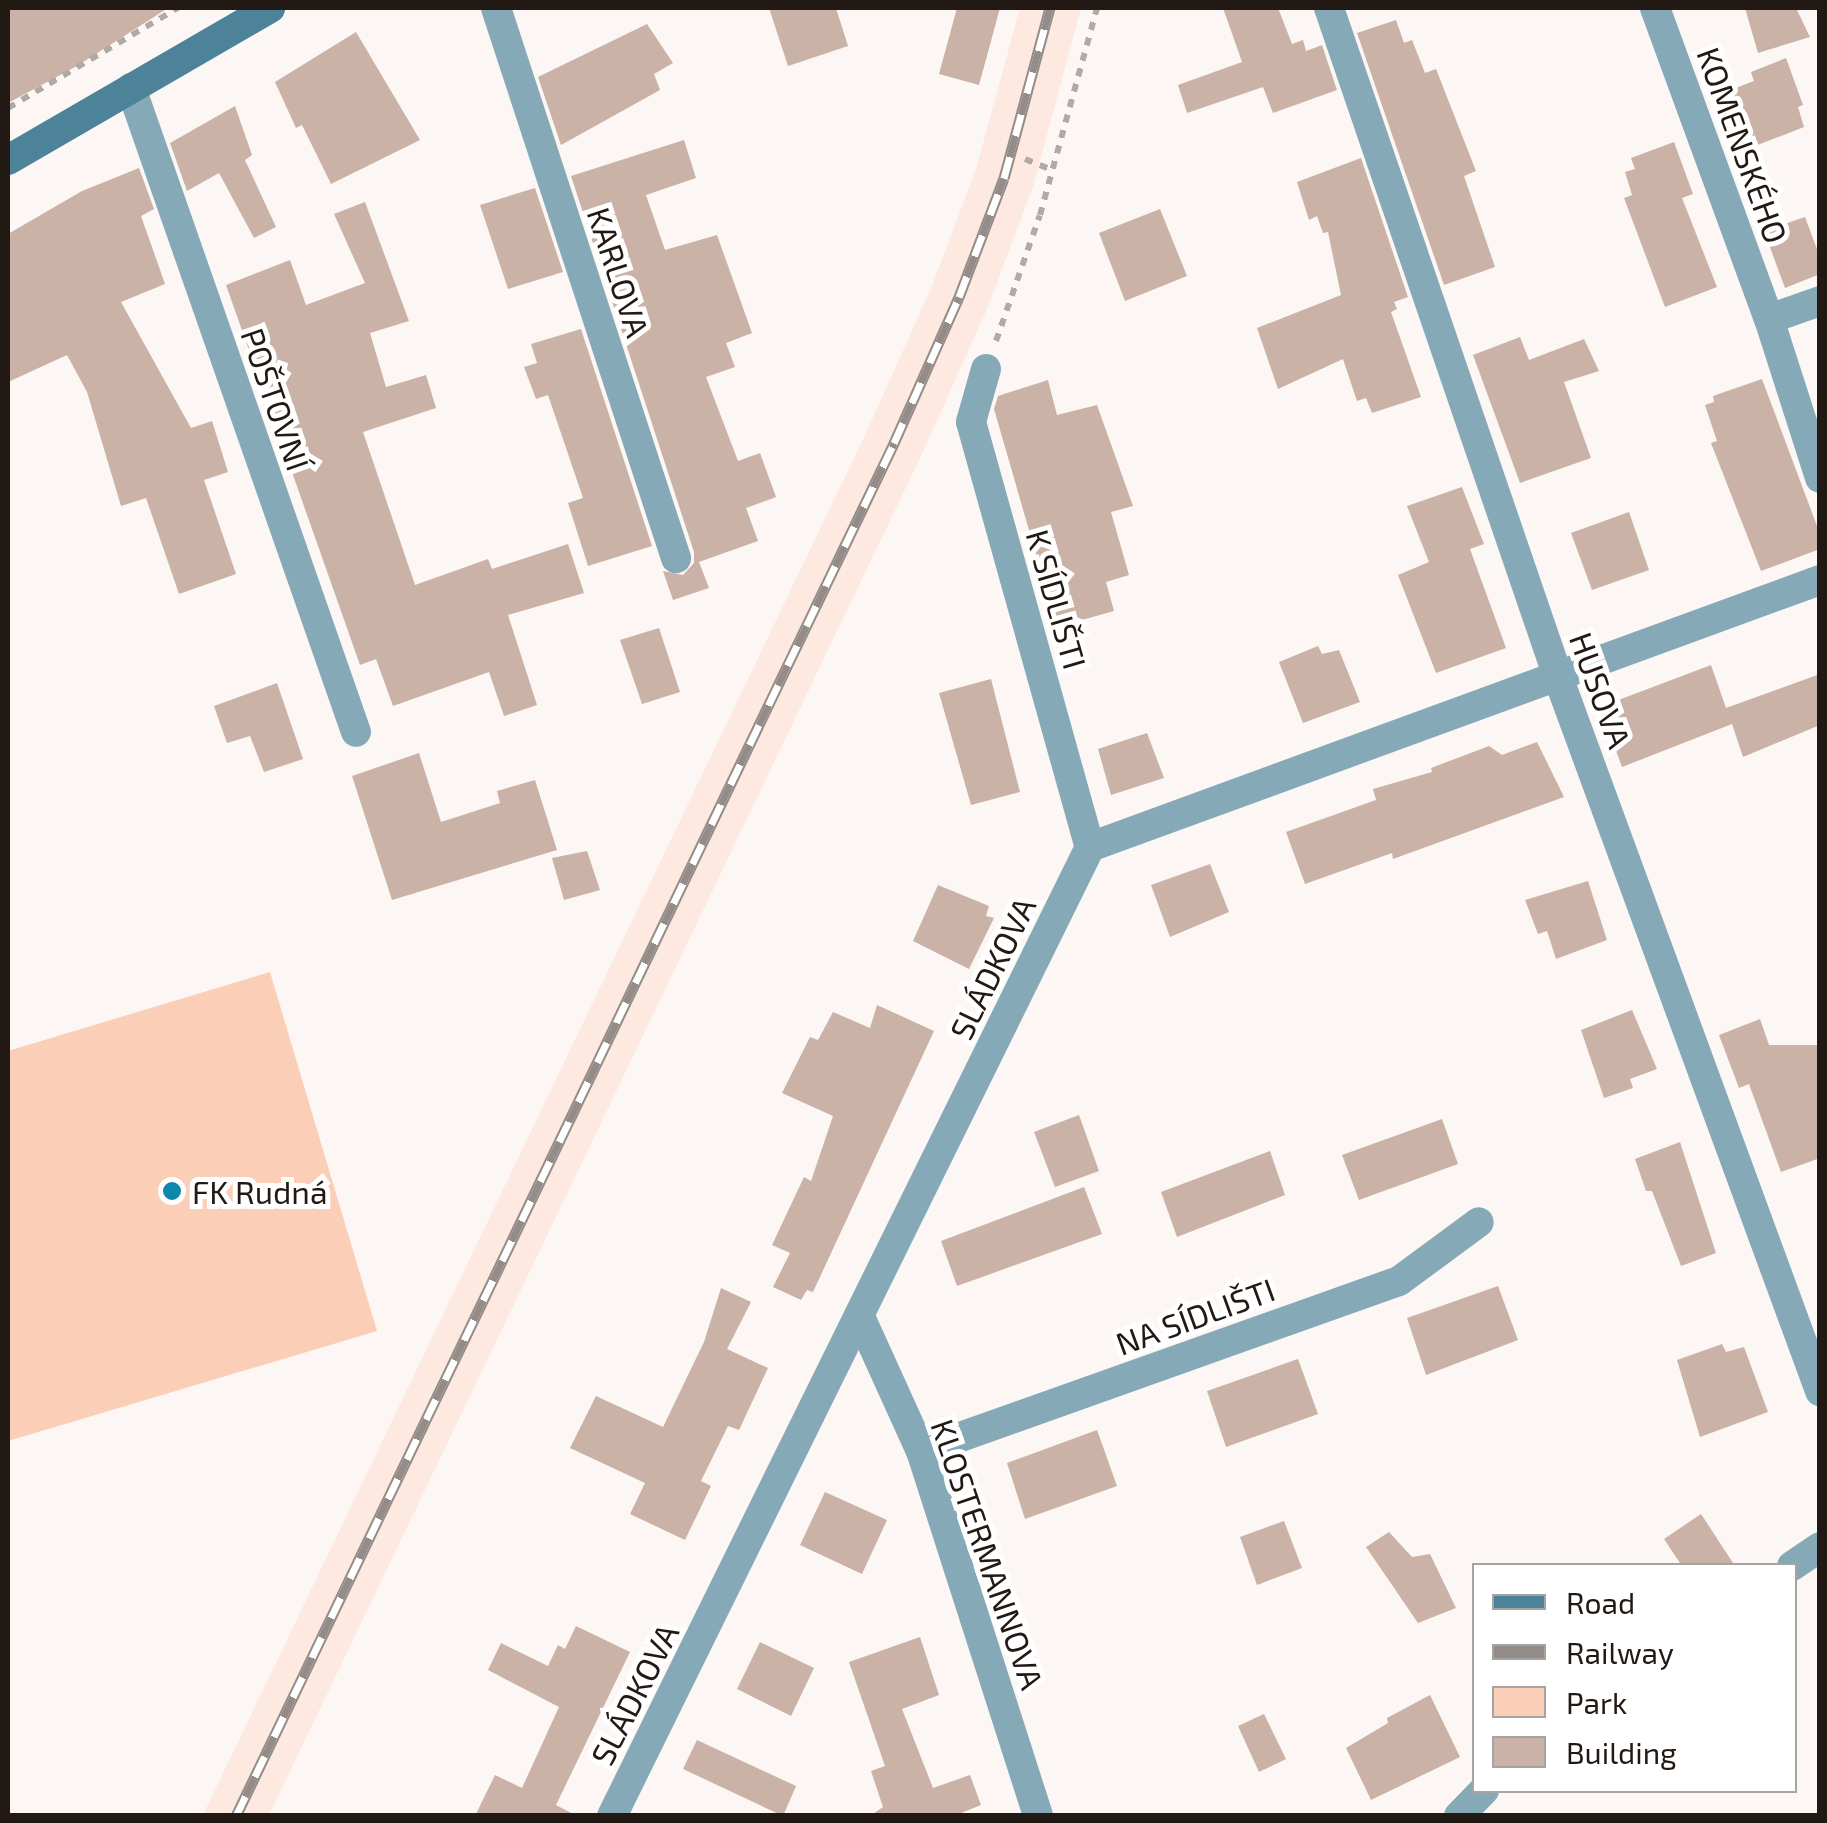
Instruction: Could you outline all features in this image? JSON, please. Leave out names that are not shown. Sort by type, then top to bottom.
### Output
[{"type":"main road","points":[[8,160],[270,8]]},
{"type":"street","name":"KARLOVA","points":[[496,8],[676,558]]},
{"type":"street","name":"HUSOVA","points":[[1329,8],[1558,677],[1820,1392]]},
{"type":"street","name":"KOMENSKÉHO","points":[[1656,8],[1769,319],[1820,478]]},
{"type":"street","name":"POŠTOVNÍ","points":[[131,88],[356,732]]},
{"type":"street","points":[[1769,319],[1820,301]]},
{"type":"street","name":"K SÍDLIŠTI","points":[[986,369],[971,422],[1090,847]]},
{"type":"street","points":[[1090,847],[1820,580]]},
{"type":"street","name":"SLÁDKOVA","points":[[612,1816],[861,1319],[1090,847]]},
{"type":"street","name":"NA SÍDLIŠTI","points":[[921,1451],[1399,1281],[1480,1222]]},
{"type":"street","name":"KLOSTERMANNOVA","points":[[861,1319],[921,1451],[1038,1816]]},
{"type":"street","points":[[1796,1563],[1820,1547]]},
{"type":"street","points":[[1459,1816],[1481,1793]]},
{"type":"path","points":[[8,108],[178,8]]},
{"type":"path","points":[[986,369],[1052,170],[1097,8]]},
{"type":"path","points":[[1025,160],[1052,170]]},
{"type":"shaded area","points":[[1020,8],[1081,8],[1033,187],[987,309],[921,456],[269,1815],[203,1815],[867,431],[932,286],[976,169]]},
{"type":"green space","name":"FK Rudná","points":[[270,972],[377,1331],[8,1441],[8,1051]]},
{"type":"building","points":[[8,8],[168,8],[77,66],[8,103]]},
{"type":"building","points":[[769,8],[836,8],[848,46],[788,66]]},
{"type":"building","points":[[957,8],[1000,8],[979,85],[939,74]]},
{"type":"building","points":[[1223,8],[1278,8],[1292,44],[1303,40],[1306,51],[1322,45],[1337,90],[1273,113],[1263,87],[1187,113],[1178,85],[1242,62]]},
{"type":"building","points":[[1745,8],[1796,8],[1810,37],[1758,53]]},
{"type":"building","points":[[1396,20],[1404,43],[1412,40],[1425,73],[1436,69],[1476,171],[1464,176],[1495,267],[1444,285],[1357,33]]},
{"type":"building","points":[[647,24],[673,63],[654,74],[660,90],[561,145],[538,77]]},
{"type":"building","points":[[356,32],[420,140],[331,184],[302,125],[296,128],[275,82]]},
{"type":"building","points":[[1786,58],[1803,105],[1798,107],[1804,127],[1745,150],[1725,92],[1754,81],[1751,72]]},
{"type":"building","points":[[235,106],[252,155],[245,160],[276,227],[254,238],[219,173],[187,191],[170,143]]},
{"type":"building","points":[[684,140],[696,178],[646,195],[665,250],[717,235],[752,333],[726,343],[735,367],[706,377],[738,461],[760,453],[776,497],[746,508],[758,541],[699,562],[709,588],[673,600],[663,571],[683,575],[694,563],[694,552],[571,176]]},
{"type":"building","points":[[1674,142],[1693,194],[1682,198],[1717,287],[1665,307],[1624,198],[1632,195],[1625,172],[1635,169],[1631,158]]},
{"type":"building","points":[[1361,158],[1408,297],[1394,302],[1397,309],[1391,312],[1421,397],[1372,413],[1366,398],[1357,401],[1343,359],[1278,389],[1257,328],[1341,295],[1328,232],[1323,233],[1317,216],[1309,220],[1297,182]]},
{"type":"building","points":[[139,168],[154,209],[141,216],[165,284],[121,302],[191,428],[212,421],[228,472],[204,480],[236,574],[179,594],[146,498],[121,506],[87,392],[67,355],[8,382],[8,234],[82,191]]},
{"type":"building","points":[[535,188],[563,272],[508,289],[480,205]]},
{"type":"building","points":[[365,202],[409,321],[370,333],[386,387],[426,375],[436,408],[363,432],[415,585],[488,559],[492,569],[568,544],[584,593],[508,615],[537,705],[504,716],[489,672],[393,706],[376,659],[360,665],[226,285],[290,260],[306,305],[365,283],[334,214]]},
{"type":"building","points":[[1160,209],[1187,276],[1125,301],[1099,233]]},
{"type":"building","points":[[1805,217],[1820,257],[1820,274],[1785,288],[1764,231]]},
{"type":"building","points":[[581,329],[652,546],[588,566],[568,503],[583,498],[548,395],[536,399],[524,367],[537,363],[531,344]]},
{"type":"building","points":[[1520,337],[1529,360],[1584,339],[1599,371],[1564,382],[1591,458],[1520,483],[1473,355]]},
{"type":"building","points":[[1762,379],[1820,534],[1820,549],[1761,571],[1711,443],[1717,441],[1705,405],[1714,402],[1713,396]]},
{"type":"building","points":[[1048,380],[1057,415],[1097,405],[1133,506],[1111,512],[1129,575],[1106,582],[1114,611],[1057,627],[994,409],[998,396]]},
{"type":"building","points":[[1462,487],[1484,544],[1470,549],[1506,648],[1436,673],[1398,575],[1429,562],[1407,506]]},
{"type":"building","points":[[1629,512],[1649,570],[1592,590],[1571,533]]},
{"type":"building","points":[[659,628],[680,692],[642,704],[620,640]]},
{"type":"building","points":[[1318,646],[1322,654],[1339,650],[1360,702],[1303,723],[1279,662]]},
{"type":"building","points":[[1711,665],[1726,708],[1820,674],[1820,725],[1743,757],[1732,724],[1622,767],[1600,707]]},
{"type":"building","points":[[991,679],[1020,792],[971,805],[939,693]]},
{"type":"building","points":[[277,683],[303,759],[264,772],[250,736],[227,743],[214,706]]},
{"type":"building","points":[[1147,733],[1164,778],[1111,795],[1098,749]]},
{"type":"building","points":[[1537,742],[1564,797],[1393,859],[1392,853],[1305,884],[1286,832],[1376,800],[1373,789],[1432,772],[1431,768],[1489,746],[1502,755]]},
{"type":"building","points":[[419,753],[441,822],[500,803],[497,791],[535,780],[557,850],[392,900],[352,776]]},
{"type":"building","points":[[587,851],[600,890],[564,900],[552,858]]},
{"type":"building","points":[[1210,864],[1229,912],[1170,937],[1151,885]]},
{"type":"building","points":[[1588,881],[1607,940],[1556,959],[1547,931],[1538,934],[1525,900]]},
{"type":"building","points":[[938,885],[989,906],[986,916],[994,918],[969,969],[913,941]]},
{"type":"building","points":[[877,1005],[934,1031],[813,1292],[807,1290],[801,1300],[773,1287],[790,1253],[772,1245],[804,1177],[811,1181],[833,1116],[782,1093],[810,1037],[818,1040],[833,1012],[870,1028]]},
{"type":"building","points":[[1632,1010],[1657,1069],[1630,1079],[1633,1088],[1604,1098],[1581,1030]]},
{"type":"building","points":[[1760,1019],[1769,1045],[1820,1045],[1820,1158],[1781,1172],[1749,1084],[1739,1088],[1719,1035]]},
{"type":"building","points":[[1079,1115],[1099,1171],[1055,1187],[1034,1132]]},
{"type":"building","points":[[1442,1119],[1458,1164],[1359,1200],[1342,1155]]},
{"type":"building","points":[[1680,1142],[1716,1253],[1681,1266],[1635,1159]]},
{"type":"building","points":[[1270,1151],[1285,1195],[1177,1237],[1161,1192]]},
{"type":"building","points":[[1084,1187],[1102,1234],[957,1286],[941,1241]]},
{"type":"building","points":[[1498,1286],[1518,1340],[1426,1375],[1407,1318]]},
{"type":"building","points":[[721,1288],[751,1302],[727,1349],[768,1368],[739,1430],[728,1426],[701,1481],[711,1486],[685,1540],[630,1514],[645,1483],[570,1448],[596,1396],[663,1427],[704,1342]]},
{"type":"building","points":[[1722,1344],[1726,1352],[1744,1347],[1768,1412],[1700,1437],[1677,1360]]},
{"type":"building","points":[[1298,1359],[1318,1414],[1226,1447],[1207,1391]]},
{"type":"building","points":[[1097,1430],[1117,1486],[1025,1519],[1007,1463]]},
{"type":"building","points":[[825,1492],[887,1520],[862,1574],[800,1545]]},
{"type":"building","points":[[1701,1514],[1733,1563],[1680,1563],[1664,1539]]},
{"type":"building","points":[[1284,1521],[1302,1568],[1257,1585],[1240,1537]]},
{"type":"building","points":[[1389,1532],[1412,1557],[1430,1554],[1456,1608],[1418,1623],[1366,1547]]},
{"type":"building","points":[[576,1626],[630,1652],[556,1805],[577,1816],[475,1816],[495,1775],[522,1788],[559,1707],[488,1670],[501,1643],[548,1666],[558,1645],[565,1649]]},
{"type":"building","points":[[920,1637],[939,1695],[902,1709],[933,1788],[970,1775],[981,1805],[954,1816],[870,1816],[883,1807],[871,1771],[885,1766],[849,1662]]},
{"type":"building","points":[[760,1642],[814,1668],[791,1716],[737,1689]]},
{"type":"building","points":[[1430,1695],[1460,1757],[1371,1800],[1346,1748],[1388,1723],[1387,1718]]},
{"type":"building","points":[[1264,1714],[1286,1759],[1259,1772],[1238,1726]]},
{"type":"building","points":[[697,1740],[796,1786],[783,1816],[683,1769]]},
{"type":"railway","points":[[236,1816],[894,443],[959,297],[1004,178],[1050,8]]},
{"type":"place","name":"FK Rudná","points":[[172,1191]]}]
